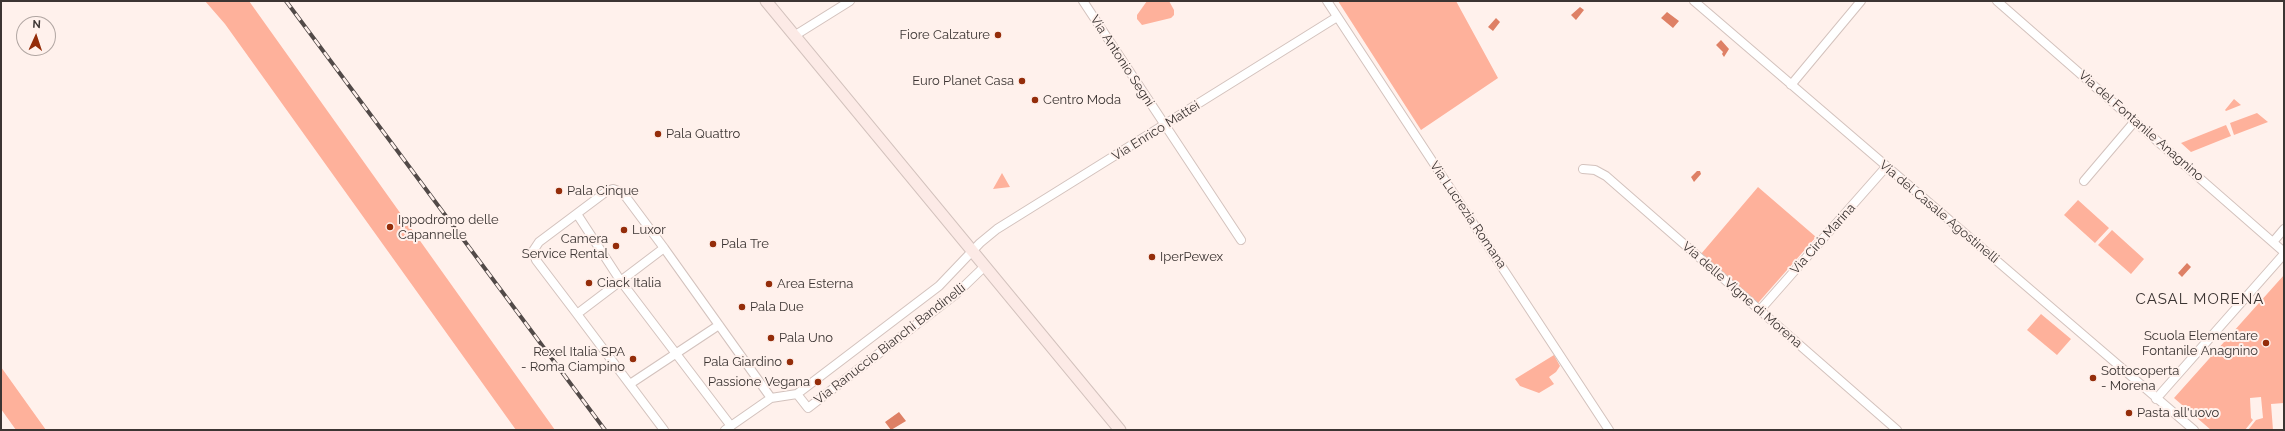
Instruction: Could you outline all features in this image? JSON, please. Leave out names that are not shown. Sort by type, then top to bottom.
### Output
[{"type":"street","points":[[766,1],[974,250],[985,266],[1120,430]]},
{"type":"street","points":[[794,36],[850,1]]},
{"type":"street","name":"Via Antonio Segni","points":[[1083,1],[1241,240]]},
{"type":"street","name":"Via Lucrezia Romana","points":[[1327,1],[1582,386],[1609,430]]},
{"type":"street","name":"Via del Casale Agostinelli","points":[[1694,1],[2187,427],[2194,430]]},
{"type":"street","points":[[1791,85],[1861,1]]},
{"type":"street","name":"Via del Fontanile Anagnino","points":[[1998,1],[2284,253]]},
{"type":"street","name":"Via Enrico Mattei","points":[[974,250],[997,229],[1165,126],[1337,17]]},
{"type":"street","points":[[2084,181],[2135,121]]},
{"type":"street","name":"Via Cirò Marina","points":[[1760,310],[1886,167]]},
{"type":"street","name":"Via delle Vigne di Morena","points":[[1583,169],[1596,170],[1606,176],[1897,430]]},
{"type":"street","points":[[664,430],[537,262],[533,251],[537,244],[609,190],[618,190],[664,248],[771,398]]},
{"type":"street","name":"Via Ranuccio Bianchi Bandinelli","points":[[577,214],[620,280],[676,354],[728,428],[771,398],[797,394],[939,286],[974,250]]},
{"type":"street","points":[[2273,242],[2284,229]]},
{"type":"street","points":[[576,314],[664,248]]},
{"type":"street","points":[[2156,399],[2284,253]]},
{"type":"street","name":"Via Ranuccio Bianchi Bandinelli","points":[[797,394],[808,408],[952,297],[985,266]]},
{"type":"street","points":[[630,384],[719,325]]},
{"type":"shaded area","name":"Ippodromo delle Capannelle","points":[[205,1],[249,1],[555,430],[516,430],[225,24]]},
{"type":"shaded area","points":[[1147,1],[1169,1],[1174,10],[1174,15],[1171,18],[1142,25],[1137,19],[1137,15]]},
{"type":"shaded area","points":[[1338,1],[1456,1],[1498,78],[1421,130]]},
{"type":"shaded area","points":[[1580,7],[1584,10],[1576,20],[1571,15]]},
{"type":"shaded area","points":[[1667,12],[1679,21],[1673,28],[1661,18]]},
{"type":"shaded area","points":[[1496,18],[1500,22],[1493,31],[1488,27]]},
{"type":"shaded area","points":[[1721,40],[1729,49],[1724,57],[1722,54],[1723,52],[1716,45]]},
{"type":"shaded area","points":[[2234,99],[2241,105],[2226,111],[2225,110]]},
{"type":"shaded area","points":[[2257,113],[2268,122],[2234,135],[2230,123]]},
{"type":"shaded area","points":[[2226,125],[2231,136],[2191,152],[2181,143]]},
{"type":"shaded area","points":[[1697,171],[1700,171],[1701,174],[1694,182],[1691,177]]},
{"type":"shaded area","points":[[1002,173],[1010,187],[993,189]]},
{"type":"shaded area","points":[[1758,187],[1816,237],[1758,303],[1701,254]]},
{"type":"shaded area","points":[[2078,200],[2109,228],[2095,243],[2064,215]]},
{"type":"shaded area","points":[[2112,230],[2144,259],[2131,274],[2098,245]]},
{"type":"shaded area","points":[[2187,263],[2191,267],[2182,277],[2178,273]]},
{"type":"shaded area","points":[[2284,275],[2284,403],[2271,404],[2273,430],[2248,430],[2256,420],[2263,418],[2261,397],[2250,398],[2251,418],[2253,420],[2245,430],[2211,430],[2174,398]]},
{"type":"shaded area","points":[[2041,314],[2071,339],[2057,355],[2027,330]]},
{"type":"shaded area","points":[[1554,355],[1560,366],[1556,372],[1549,377],[1554,384],[1539,393],[1520,386],[1515,379]]},
{"type":"shaded area","points":[[1,367],[46,430],[16,430],[1,409]]},
{"type":"shaded area","points":[[899,412],[906,421],[891,430],[885,422]]},
{"type":"railway","points":[[286,1],[605,430]]},
{"type":"place","name":"Fiore Calzature","points":[[998,35]]},
{"type":"place","name":"Euro Planet Casa","points":[[1022,81]]},
{"type":"place","name":"Centro Moda","points":[[1035,100]]},
{"type":"place","name":"Pala Quattro","points":[[658,134]]},
{"type":"place","name":"Pala Cinque","points":[[559,191]]},
{"type":"place","name":"Ippodromo delle Capannelle","points":[[390,227]]},
{"type":"place","name":"Luxor","points":[[624,230]]},
{"type":"place","name":"Pala Tre","points":[[713,244]]},
{"type":"place","name":"Camera Service Rental","points":[[616,246]]},
{"type":"place","name":"IperPewex","points":[[1152,257]]},
{"type":"place","name":"Ciack Italia","points":[[589,283]]},
{"type":"place","name":"Area Esterna","points":[[769,284]]},
{"type":"place","name":"Pala Due","points":[[742,307]]},
{"type":"place","name":"Pala Uno","points":[[771,338]]},
{"type":"place","name":"Scuola Elementare Fontanile Anagnino","points":[[2266,343]]},
{"type":"place","name":"Rexel Italia SPA - Roma Ciampino","points":[[633,359]]},
{"type":"place","name":"Pala Giardino","points":[[790,362]]},
{"type":"place","name":"Sottocoperta - Morena","points":[[2093,378]]},
{"type":"place","name":"Passione Vegana","points":[[818,382]]},
{"type":"place","name":"Pasta all'uovo","points":[[2129,413]]},
{"type":"district","name":"CASAL MORENA","points":[[2200,299]]}]
